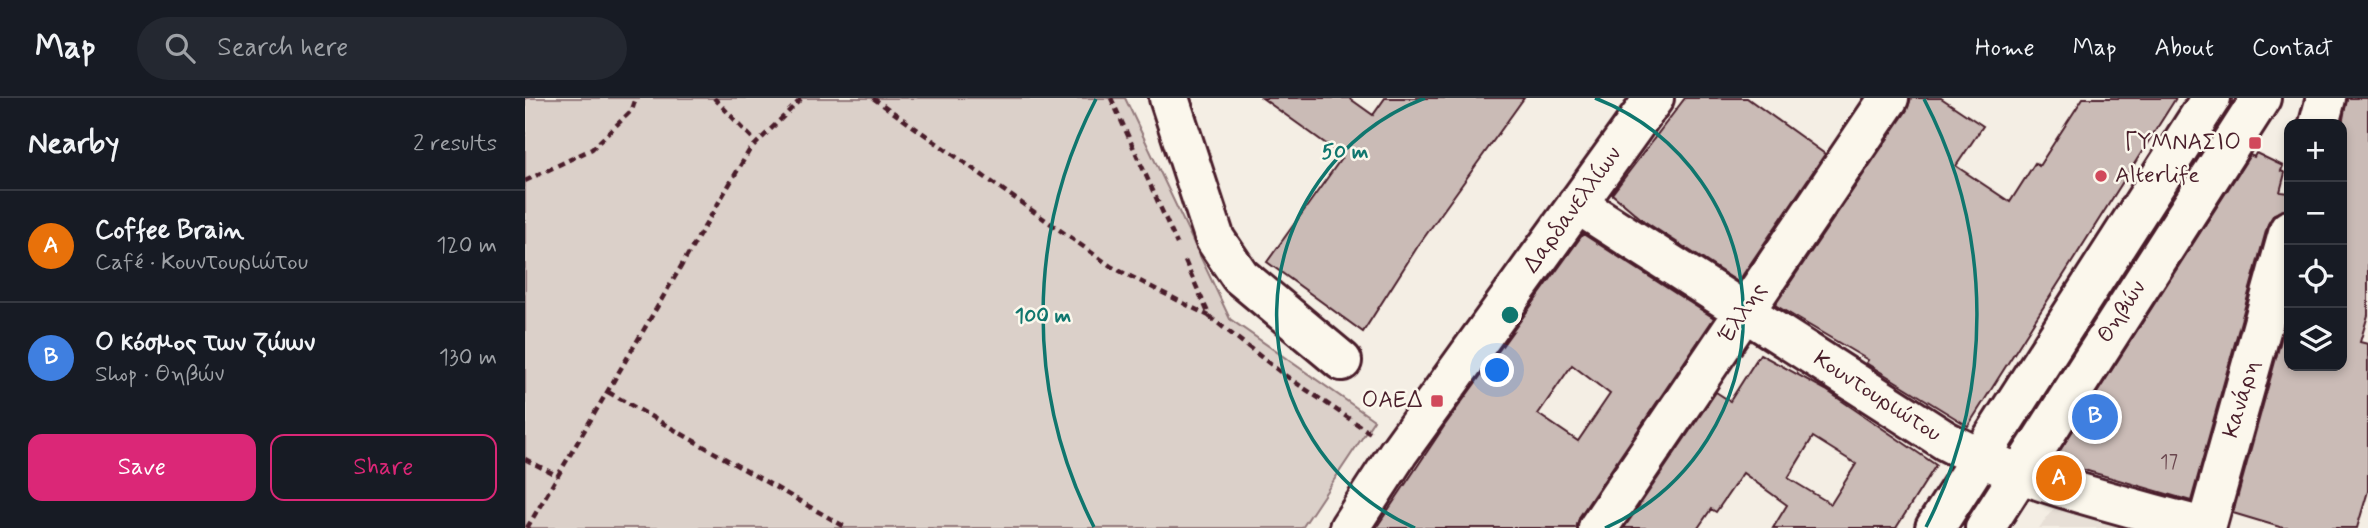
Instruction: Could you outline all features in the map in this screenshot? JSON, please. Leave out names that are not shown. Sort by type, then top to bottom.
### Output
[{"type":"street","points":[[1169,98],[1215,239],[1233,267],[1240,276],[1342,361]]},
{"type":"street","name":"Δαρδανελλίων","points":[[1349,528],[1398,453],[1654,98]]},
{"type":"street","name":"Έλλης","points":[[1598,528],[1889,98]]},
{"type":"street","name":"Θηβών","points":[[1935,528],[2211,98]]},
{"type":"street","name":"Θηβών","points":[[1985,528],[2261,98]]},
{"type":"street","points":[[2320,119],[2326,98]]},
{"type":"street","name":"Κουντουριώτου","points":[[1577,204],[1946,441],[1978,458],[2019,474],[2206,528]]},
{"type":"street","name":"Κανάρη","points":[[2206,528],[2285,245]]},
{"type":"path","points":[[525,181],[592,149],[632,110],[636,98]]},
{"type":"path","points":[[714,98],[758,144]]},
{"type":"path","points":[[527,528],[749,151],[802,98]]},
{"type":"path","points":[[873,98],[1112,267],[1210,317]]},
{"type":"path","points":[[607,392],[848,528]]},
{"type":"path","points":[[525,459],[558,476]]},
{"type":"shaded area","points":[[525,98],[1125,98],[1230,319],[1374,420],[1302,528],[525,528]]},
{"type":"shaded area","points":[[2056,505],[2129,528],[2039,528]]},
{"type":"building","points":[[1262,98],[1349,98],[1373,115],[1385,98],[1524,98],[1418,246],[1363,332],[1267,262],[1343,156]]},
{"type":"building","points":[[1685,98],[1747,98],[1825,154],[1738,282],[1644,221],[1612,194]]},
{"type":"building","points":[[1911,98],[1941,98],[1983,126],[1956,166],[2010,202],[2035,163],[2039,166],[2083,98],[2176,98],[1968,426],[1866,363],[1868,360],[1775,305],[1907,110]]},
{"type":"building","points":[[2347,98],[2368,98],[2368,315],[2360,342],[2368,344],[2368,491],[2357,528],[2283,528],[2233,513],[2284,329],[2284,371],[2347,371],[2347,119],[2343,119]]},
{"type":"building","points":[[2256,153],[2283,166],[2281,171],[2284,177],[2280,192],[2284,192],[2284,211],[2274,214],[2268,224],[2191,501],[2060,463],[2059,452],[2250,155],[2254,157]]},
{"type":"building","points":[[1583,234],[1714,318],[1580,516],[1576,528],[1376,528],[1445,425]],"holes":[[[1572,365],[1610,394],[1578,441],[1538,414]]]},
{"type":"building","points":[[1760,354],[1826,390],[1936,465],[1896,528],[1773,528],[1787,505],[1743,473],[1716,512],[1711,509],[1698,528],[1624,528],[1716,392],[1730,401]],"holes":[[[1813,437],[1856,464],[1831,504],[1788,478]]]},
{"type":"place","name":"ΓΥΜΝΑΣΙΟ","points":[[2255,143]]},
{"type":"place","name":"Alterlife","points":[[2101,176]]},
{"type":"place","name":"ΟΑΕΔ","points":[[1437,401]]},
{"type":"place","name":"Ο κόσμος των ζώων","points":[[2095,417]]},
{"type":"place","name":"Coffee Brain","points":[[2059,478]]}]
